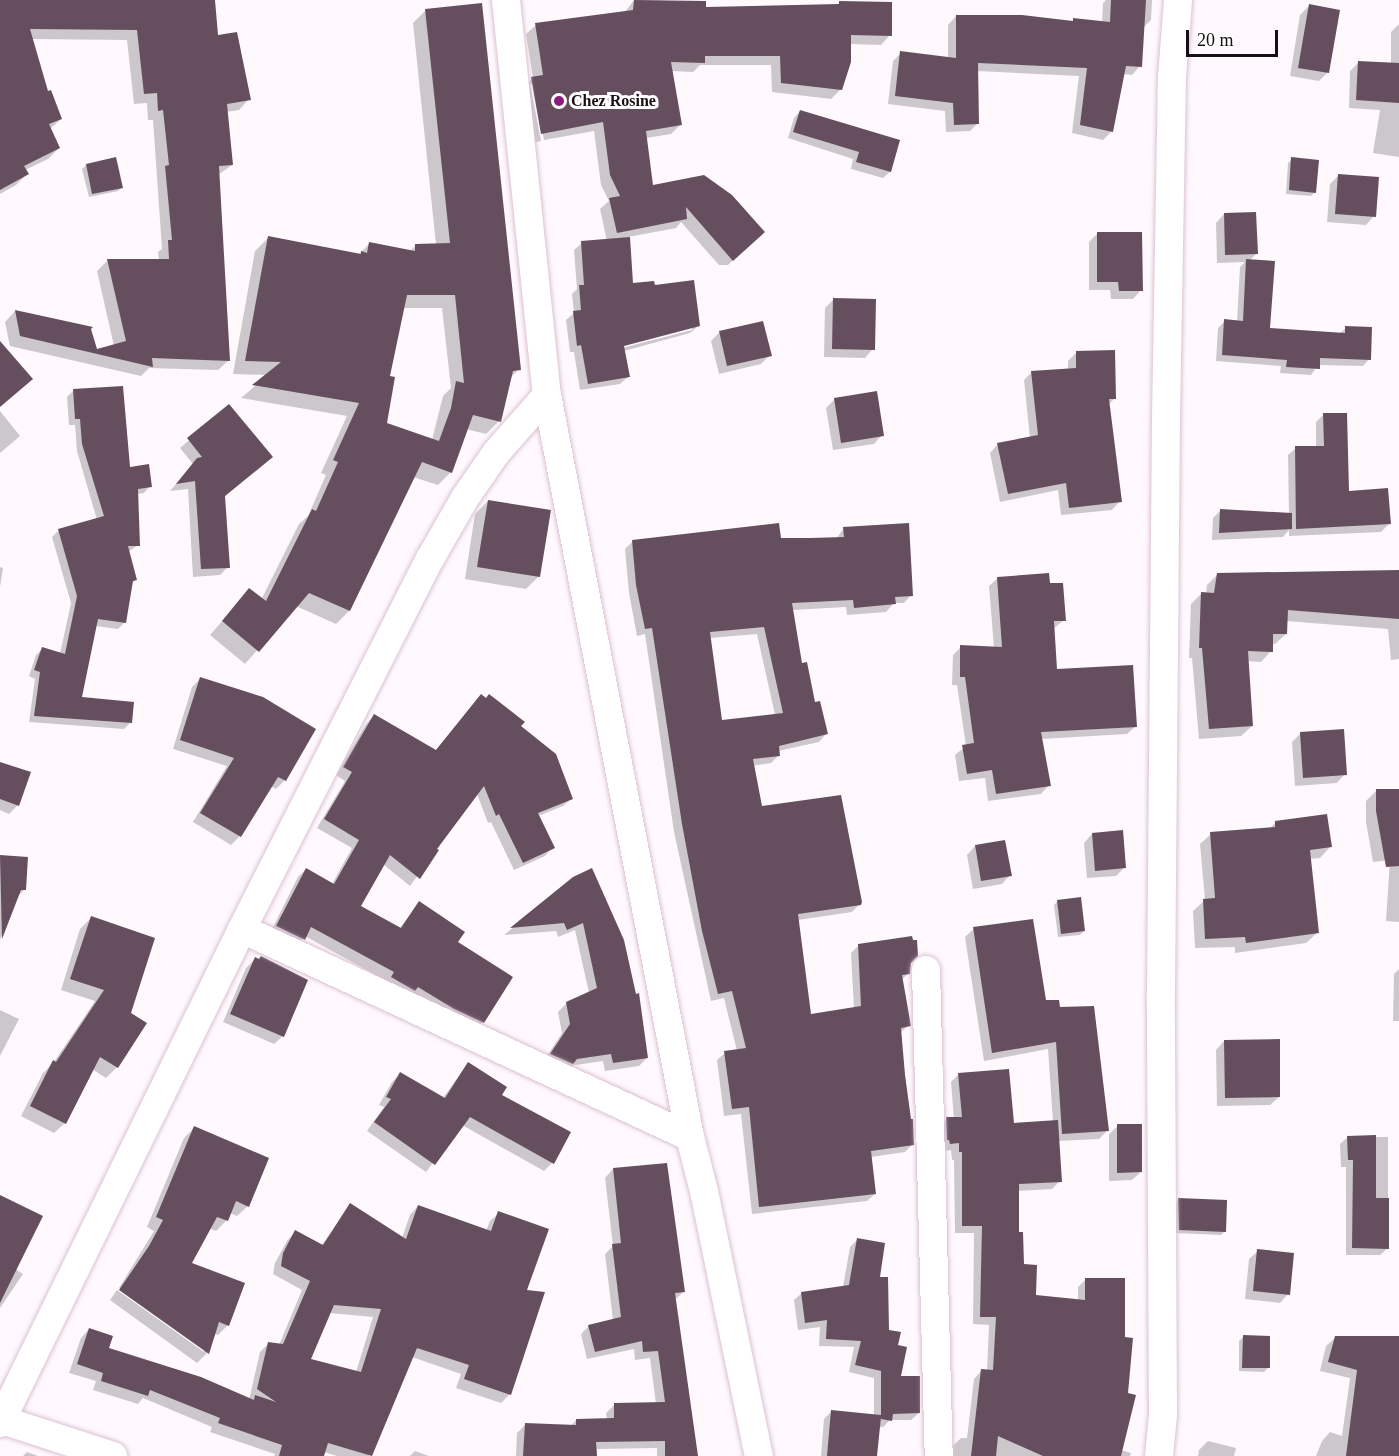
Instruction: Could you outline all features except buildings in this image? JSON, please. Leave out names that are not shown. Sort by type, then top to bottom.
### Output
[{"type":"street","points":[[506,0],[547,395],[690,1137],[704,1191],[759,1456]]},
{"type":"street","points":[[1159,1456],[1163,1415],[1161,992],[1166,418],[1172,77],[1178,0]]},
{"type":"street","points":[[113,1456],[1,1421],[242,929],[430,559],[465,498],[496,453],[547,395]]},
{"type":"street","points":[[242,929],[690,1137]]},
{"type":"street","points":[[926,970],[939,1456]]},
{"type":"place","name":"Chez Rosine","points":[[559,101]]}]
